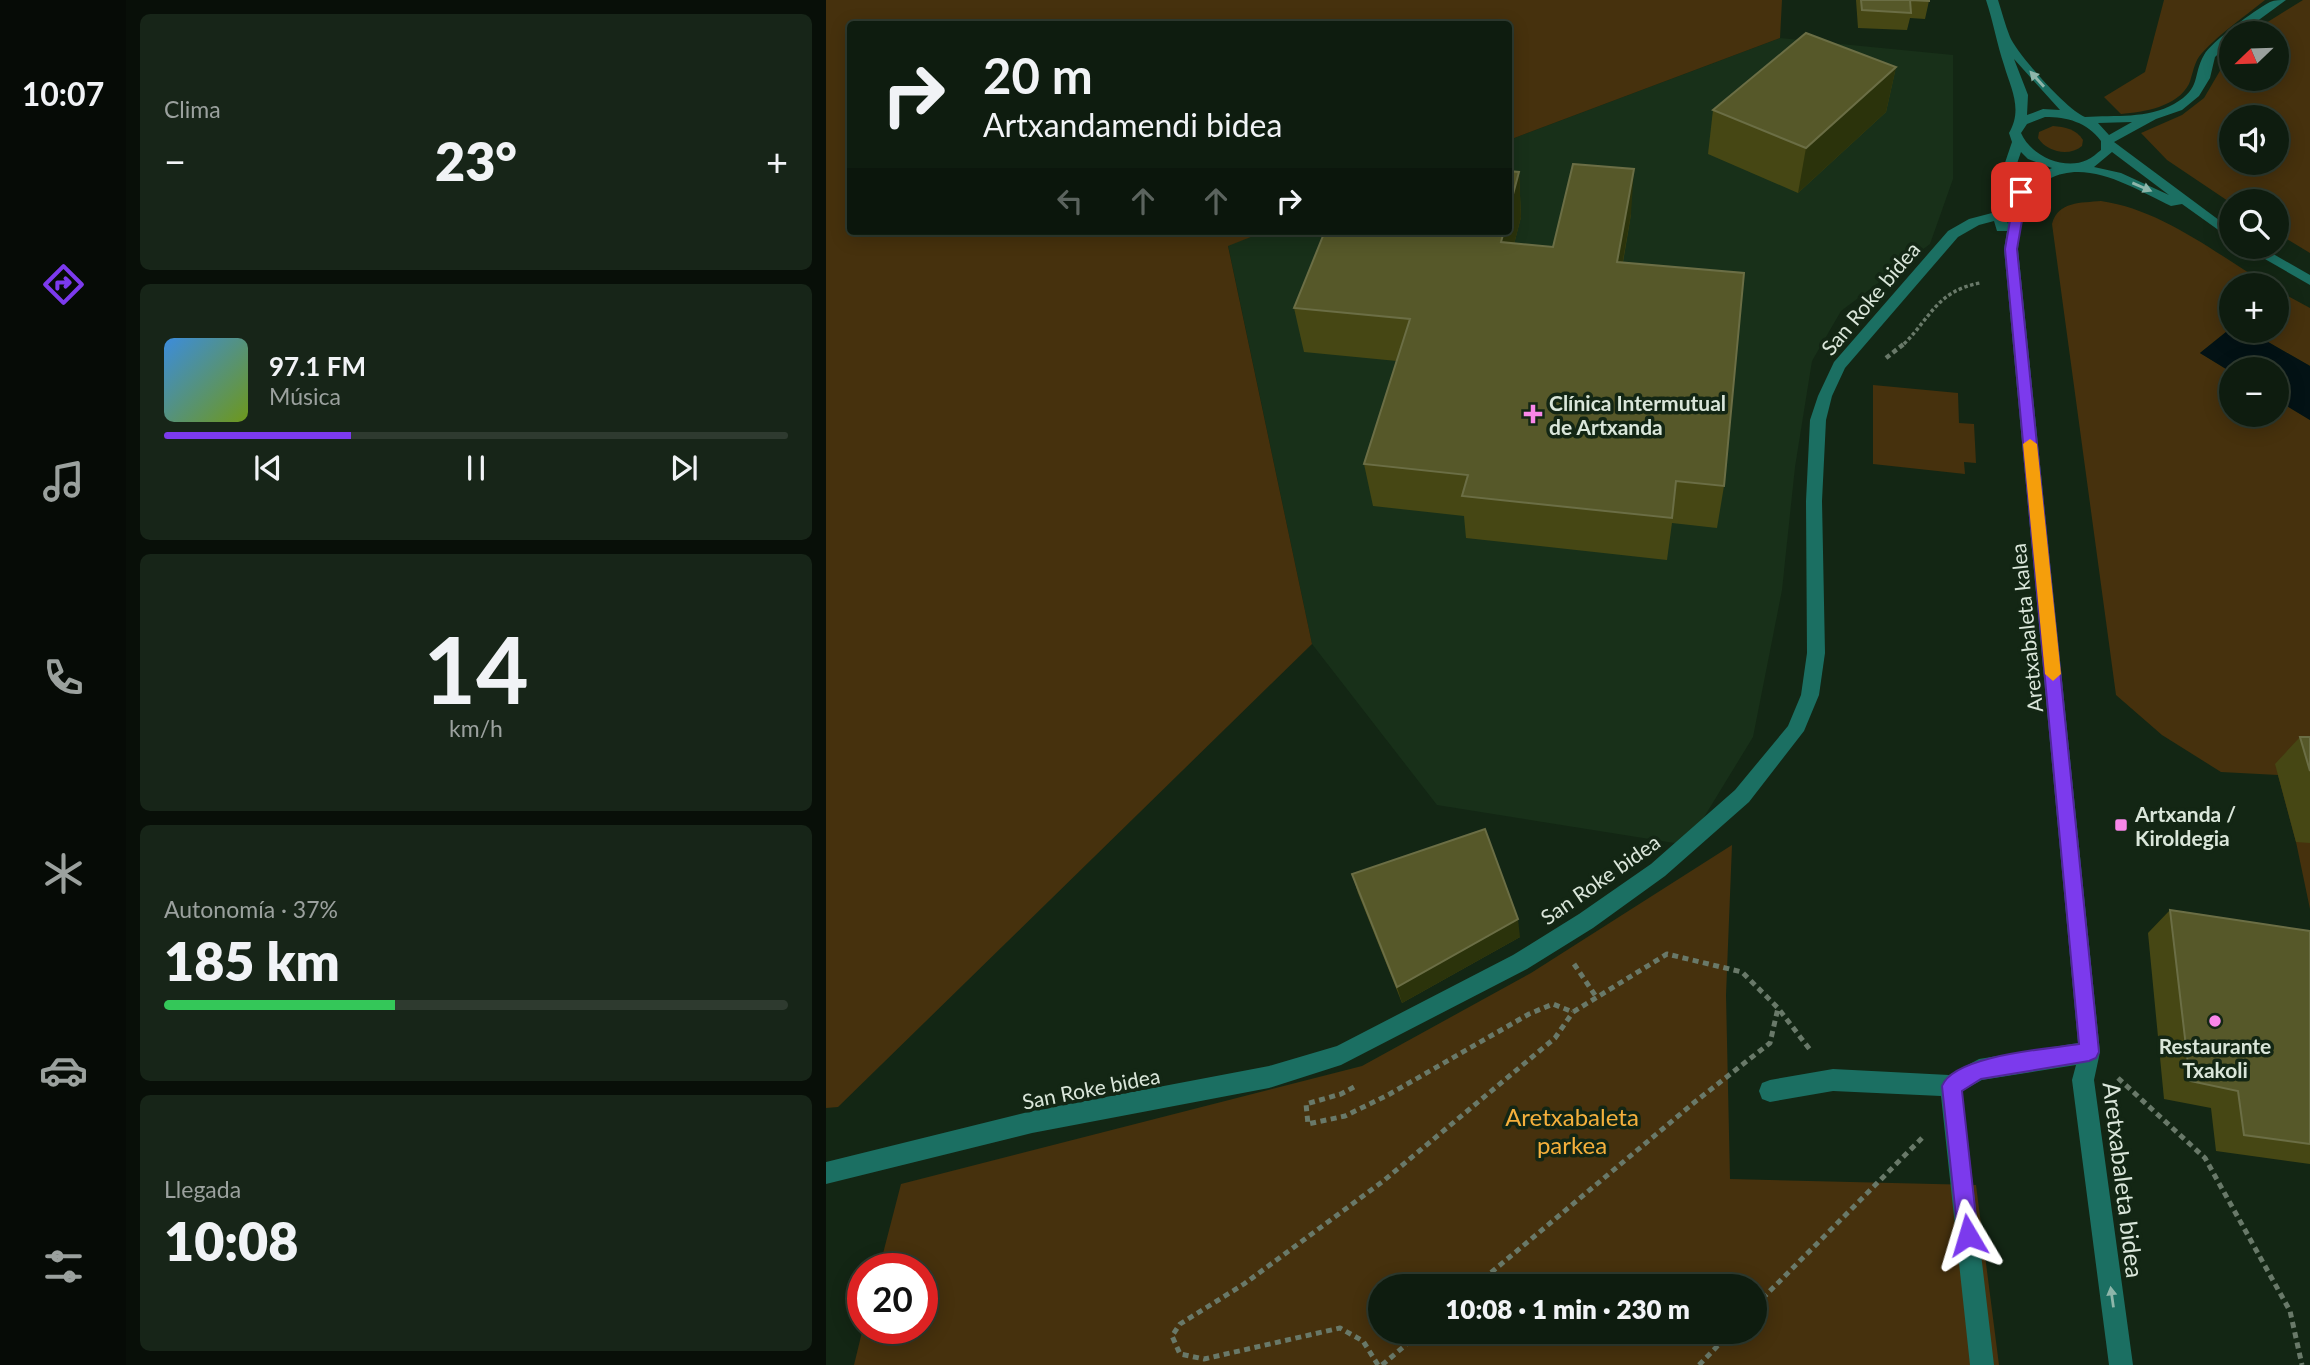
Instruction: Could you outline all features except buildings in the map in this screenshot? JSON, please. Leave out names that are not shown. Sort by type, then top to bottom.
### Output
[{"type":"street","points":[[1992,0],[2005,40],[2008,63],[2022,95],[2021,121]]},
{"type":"street","points":[[2250,21],[2280,0]]},
{"type":"street","points":[[2005,40],[2039,82],[2079,118],[2095,126],[2108,142],[2219,227]]},
{"type":"street","points":[[2202,215],[2117,176],[2036,159],[2017,144],[2014,136],[2015,128],[2021,121],[2043,113],[2122,121],[2152,116],[2178,107],[2195,93],[2204,78],[2209,56],[2219,46]]},
{"type":"street","points":[[2108,142],[2152,116]]},
{"type":"street","points":[[2080,167],[2102,158],[2107,151],[2108,142]]},
{"type":"street","points":[[1998,216],[1997,204],[2017,144]]},
{"type":"street","name":"Aretxabaleta kalea","points":[[2065,167],[2031,182],[2021,192],[2011,249],[2085,1002]]},
{"type":"street","name":"Aretxabaleta kalea","points":[[1998,216],[2011,249]]},
{"type":"street","name":"San Roke bidea","points":[[826,1173],[1032,1122],[1269,1077],[1341,1055],[1520,962],[1586,921],[1658,870],[1742,796],[1772,762],[1795,731],[1810,695],[1816,653],[1814,501],[1818,420],[1839,366],[1953,234],[1974,222],[1998,216]]},
{"type":"street","points":[[2272,259],[2310,281]]},
{"type":"street","name":"Aretxabaleta bidea","points":[[2085,1002],[2089,1052],[2083,1080],[2121,1365]]},
{"type":"street","points":[[1952,1096],[1979,1070],[2089,1052]]},
{"type":"street","points":[[1770,1091],[1833,1080],[1952,1096]]},
{"type":"street","points":[[1952,1096],[1982,1365]]},
{"type":"path","points":[[1878,360],[1899,351],[1942,298],[1958,287],[1980,283]]},
{"type":"path","points":[[1407,1344],[1380,1365],[1363,1341],[1340,1328],[1204,1359],[1180,1354],[1172,1336],[1180,1324],[1244,1284],[1382,1182],[1555,1038],[1573,1012],[1667,954],[1742,972],[1778,1008],[1833,1080]]},
{"type":"path","points":[[1573,962],[1597,998]]},
{"type":"path","points":[[1306,1104],[1308,1124],[1345,1116],[1388,1095],[1529,1014],[1553,1004],[1573,1012]]},
{"type":"path","points":[[1490,1274],[1770,1043],[1778,1008]]},
{"type":"path","points":[[2089,1052],[2205,1158],[2290,1311],[2302,1365]]},
{"type":"path","points":[[1767,1293],[1952,1096]]},
{"type":"path","points":[[1699,1365],[1719,1344]]},
{"type":"shaded area","name":"Clínica Intermutual de Artxanda","points":[[1780,38],[1953,55],[1953,179],[1930,244],[1841,311],[1812,361],[1795,467],[1782,590],[1753,737],[1687,845],[1437,805],[1312,644],[1228,245],[1255,235],[1512,235],[1512,139]]},
{"type":"shaded area","points":[[2219,338],[2219,343],[2270,343],[2310,366],[2310,420],[2289,407],[2289,357],[2219,357],[2219,365],[2200,353]]},
{"type":"green space","points":[[826,0],[1782,0],[1780,38],[1512,139],[1512,21],[847,21],[847,235],[1256,235],[1228,246],[1312,644],[838,1107],[826,1108]]},
{"type":"green space","points":[[2164,0],[2265,0],[2238,21],[2219,21],[2219,37],[2199,56],[2189,84],[2177,98],[2149,110],[2121,114],[2104,97],[2145,72]]},
{"type":"green space","points":[[2303,0],[2310,0],[2310,253],[2289,240],[2289,189],[2219,189],[2219,195],[2167,160],[2141,133],[2182,115],[2204,98],[2219,72],[2219,91],[2289,91],[2289,21],[2269,21]]},
{"type":"green space","points":[[2053,126],[2077,133],[2083,140],[2082,146],[2065,152],[2047,147],[2038,138],[2039,132]]},
{"type":"green space","points":[[2101,201],[2146,214],[2209,247],[2219,253],[2219,259],[2228,259],[2250,273],[2219,273],[2219,338],[2200,353],[2219,365],[2219,427],[2289,427],[2289,407],[2310,420],[2310,909],[2278,775],[2221,772],[2162,735],[2116,695],[2052,224],[2059,211],[2078,203]]},
{"type":"green space","points":[[2289,297],[2310,308],[2310,366],[2270,343],[2289,343]]},
{"type":"green space","points":[[1873,385],[1958,393],[1959,423],[1974,424],[1976,463],[1964,462],[1965,474],[1873,464]]},
{"type":"green space","name":"Aretxabaleta parkea","points":[[1732,845],[1726,995],[1730,1179],[1976,1185],[1999,1365],[854,1365],[859,1344],[938,1344],[938,1253],[883,1253],[901,1184],[1362,1066],[1531,973]]},
{"type":"slow traffic","points":[[2030,444],[2053,674]]},
{"type":"place","name":"Clínica Intermutual de Artxanda","points":[[1533,414]]},
{"type":"place","name":"Artxanda / Kiroldegia","points":[[2121,825]]},
{"type":"place","name":"Restaurante Txakoli","points":[[2215,1021]]},
{"type":"route","points":[[1968,1235],[1951,1086],[1979,1070],[2089,1052],[2011,249],[2021,192]]}]
